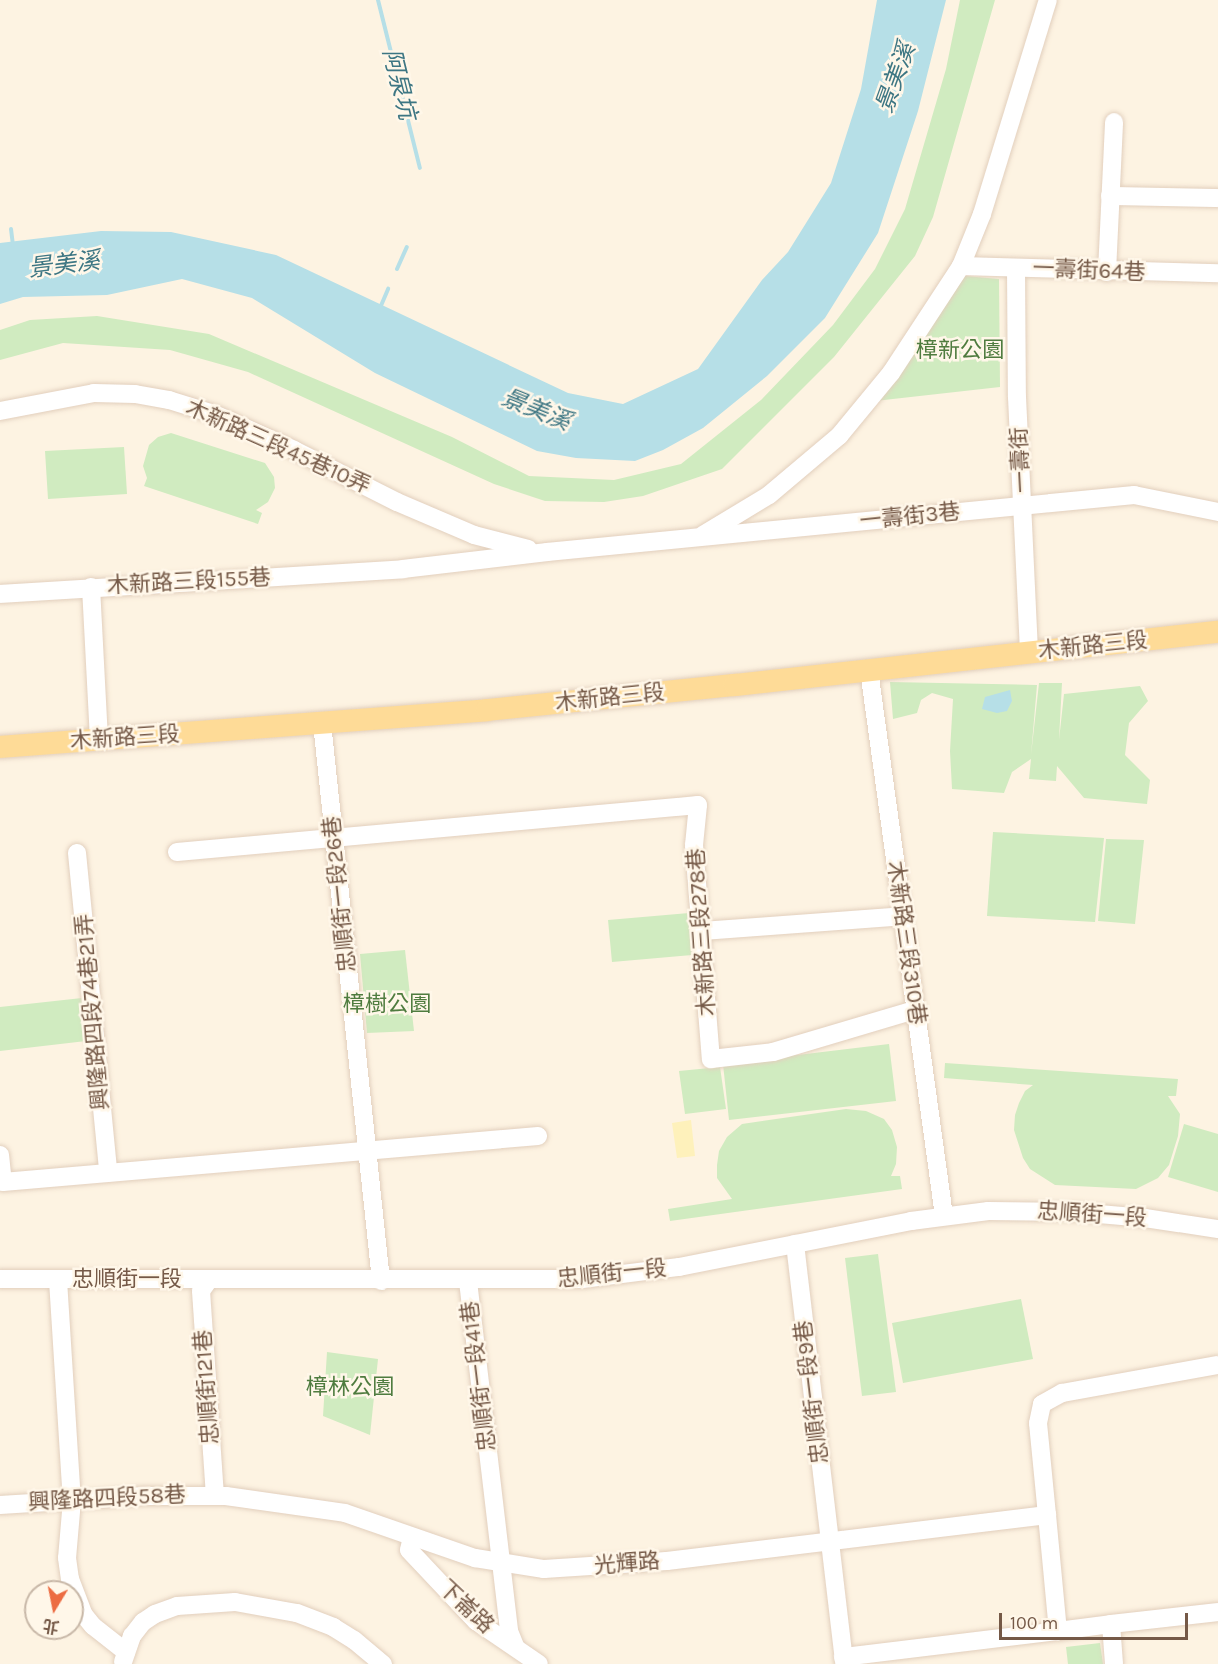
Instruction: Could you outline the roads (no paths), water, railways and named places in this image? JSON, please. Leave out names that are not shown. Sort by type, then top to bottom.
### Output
[{"type":"main road","name":"木新路三段","points":[[0,747],[499,708],[1218,632]]},
{"type":"street","points":[[693,538],[770,495],[839,436],[891,373],[961,266],[986,203],[1048,0]]},
{"type":"street","points":[[1107,272],[1114,122]]},
{"type":"street","points":[[1110,196],[1218,198]]},
{"type":"street","name":"一壽街64巷","points":[[961,266],[1107,272],[1218,273]]},
{"type":"street","name":"一壽街","points":[[1016,268],[1017,397],[1029,653]]},
{"type":"street","name":"木新路三段45巷10弄","points":[[0,411],[94,393],[135,394],[169,400],[224,418],[397,502],[474,536],[552,552]]},
{"type":"street","name":"一壽街3巷","points":[[552,552],[796,529],[1023,504],[1134,495],[1217,512]]},
{"type":"street","name":"木新路三段155巷","points":[[99,740],[91,587],[403,569],[552,552]]},
{"type":"street","points":[[0,594],[91,587]]},
{"type":"street","name":"木新路三段310巷","points":[[869,670],[944,1216]]},
{"type":"street","name":"忠順街一段26巷","points":[[322,723],[381,1281]]},
{"type":"street","name":"木新路三段278巷","points":[[334,838],[698,805],[694,845],[711,1059],[773,1052],[915,1010]]},
{"type":"street","points":[[177,852],[334,838]]},
{"type":"street","name":"興隆路四段74巷21弄","points":[[77,853],[108,1172]]},
{"type":"street","points":[[701,931],[903,916]]},
{"type":"street","points":[[0,1155],[3,1182],[538,1136]]},
{"type":"street","name":"忠順街一段","points":[[0,1279],[555,1280],[636,1273],[944,1216],[988,1211],[1076,1212],[1145,1218],[1218,1229]]},
{"type":"street","name":"忠順街一段9巷","points":[[795,1244],[843,1660]]},
{"type":"street","points":[[58,1280],[72,1500],[68,1558],[75,1594],[93,1626],[124,1658],[132,1636],[143,1622],[155,1614],[177,1606],[235,1602],[260,1605],[297,1613],[333,1627],[354,1640],[383,1664]]},
{"type":"street","name":"忠順街121巷","points":[[208,1281],[201,1291],[215,1495]]},
{"type":"street","name":"忠順街一段41巷","points":[[468,1281],[509,1631],[515,1646]]},
{"type":"street","points":[[1058,1631],[1038,1423],[1042,1404],[1062,1393],[1218,1365]]},
{"type":"street","name":"光輝路","points":[[215,1495],[345,1513],[467,1555],[544,1569],[600,1566],[1047,1515]]},
{"type":"street","name":"興隆路四段58巷","points":[[0,1505],[215,1495]]},
{"type":"street","name":"下崙路","points":[[412,1537],[409,1550],[476,1622],[539,1664]]},
{"type":"street","points":[[843,1660],[1218,1612]]},
{"type":"street","points":[[1111,1624],[1114,1664]]},
{"type":"water","name":"景美溪","points":[[877,0],[946,0],[918,111],[878,233],[825,318],[767,376],[703,428],[663,450],[635,461],[576,458],[537,451],[375,373],[252,298],[182,279],[107,295],[23,297],[0,304],[0,243],[101,231],[171,232],[276,255],[568,393],[623,404],[698,369],[762,280],[788,252],[831,183],[861,89]]},
{"type":"water","points":[[1010,690],[1012,701],[1007,711],[997,713],[982,709],[985,697]]},
{"type":"waterway","name":"阿泉坑","points":[[378,0],[420,168]]},
{"type":"waterway","points":[[11,229],[13,246]]},
{"type":"waterway","name":"阿泉坑","points":[[397,269],[407,247]]},
{"type":"waterway","name":"阿泉坑","points":[[380,308],[388,289]]},
{"type":"park label","name":"樟新公園","points":[[960,351]]},
{"type":"park label","name":"樟樹公園","points":[[387,1005]]},
{"type":"park label","name":"樟林公園","points":[[350,1388]]}]
